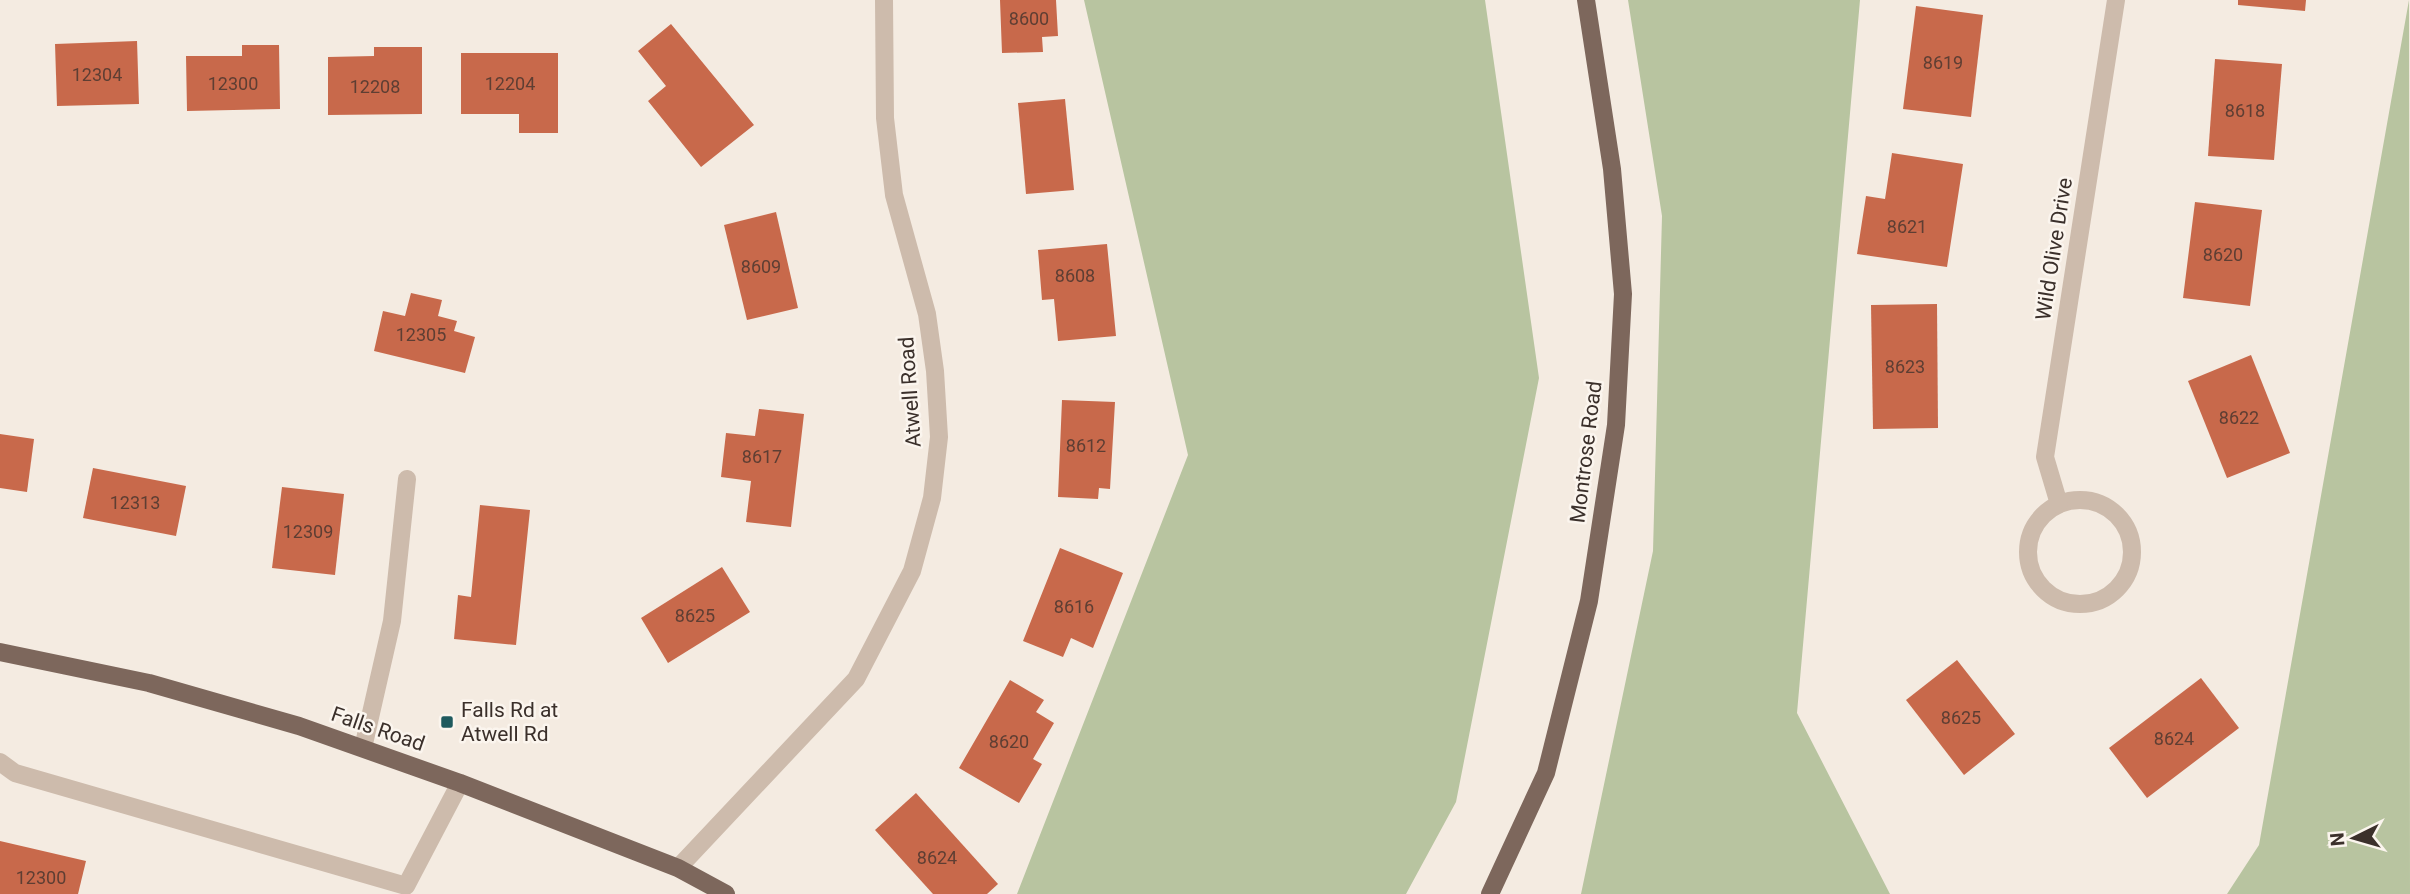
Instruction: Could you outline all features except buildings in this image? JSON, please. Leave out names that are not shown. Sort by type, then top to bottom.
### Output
[{"type":"main road","name":"Montrose Road","points":[[1490,894],[1546,773],[1589,601],[1616,425],[1623,294],[1612,169],[1586,0]]},
{"type":"main road","name":"Falls Road","points":[[0,652],[149,683],[299,726],[460,783],[678,868],[726,894]]},
{"type":"street","name":"Atwell Road","points":[[678,868],[856,679],[912,571],[932,498],[939,437],[935,371],[927,314],[894,195],[885,118],[884,0]]},
{"type":"street","name":"Wild Olive Drive","points":[[2059,504],[2045,457],[2116,0]]},
{"type":"street","points":[[363,748],[392,621],[407,479]]},
{"type":"street","points":[[2076,500],[2093,501],[2109,509],[2121,520],[2129,536],[2132,554],[2128,570],[2119,586],[2106,597],[2090,603],[2072,604],[2056,599],[2043,589],[2033,575],[2028,551],[2034,526],[2045,513],[2059,504],[2076,500]]},
{"type":"street","points":[[0,762],[15,773],[406,886],[460,783]]},
{"type":"green space","points":[[1084,0],[1485,0],[1539,378],[1456,802],[1406,894],[1017,894],[1188,455]]},
{"type":"green space","points":[[1628,0],[1860,0],[1797,713],[1890,894],[1581,894],[1653,551],[1662,216]]},
{"type":"green space","points":[[2409,0],[2410,894],[2227,894],[2259,845]]},
{"type":"place","name":"Falls Rd at Atwell Rd","points":[[447,722]]}]
